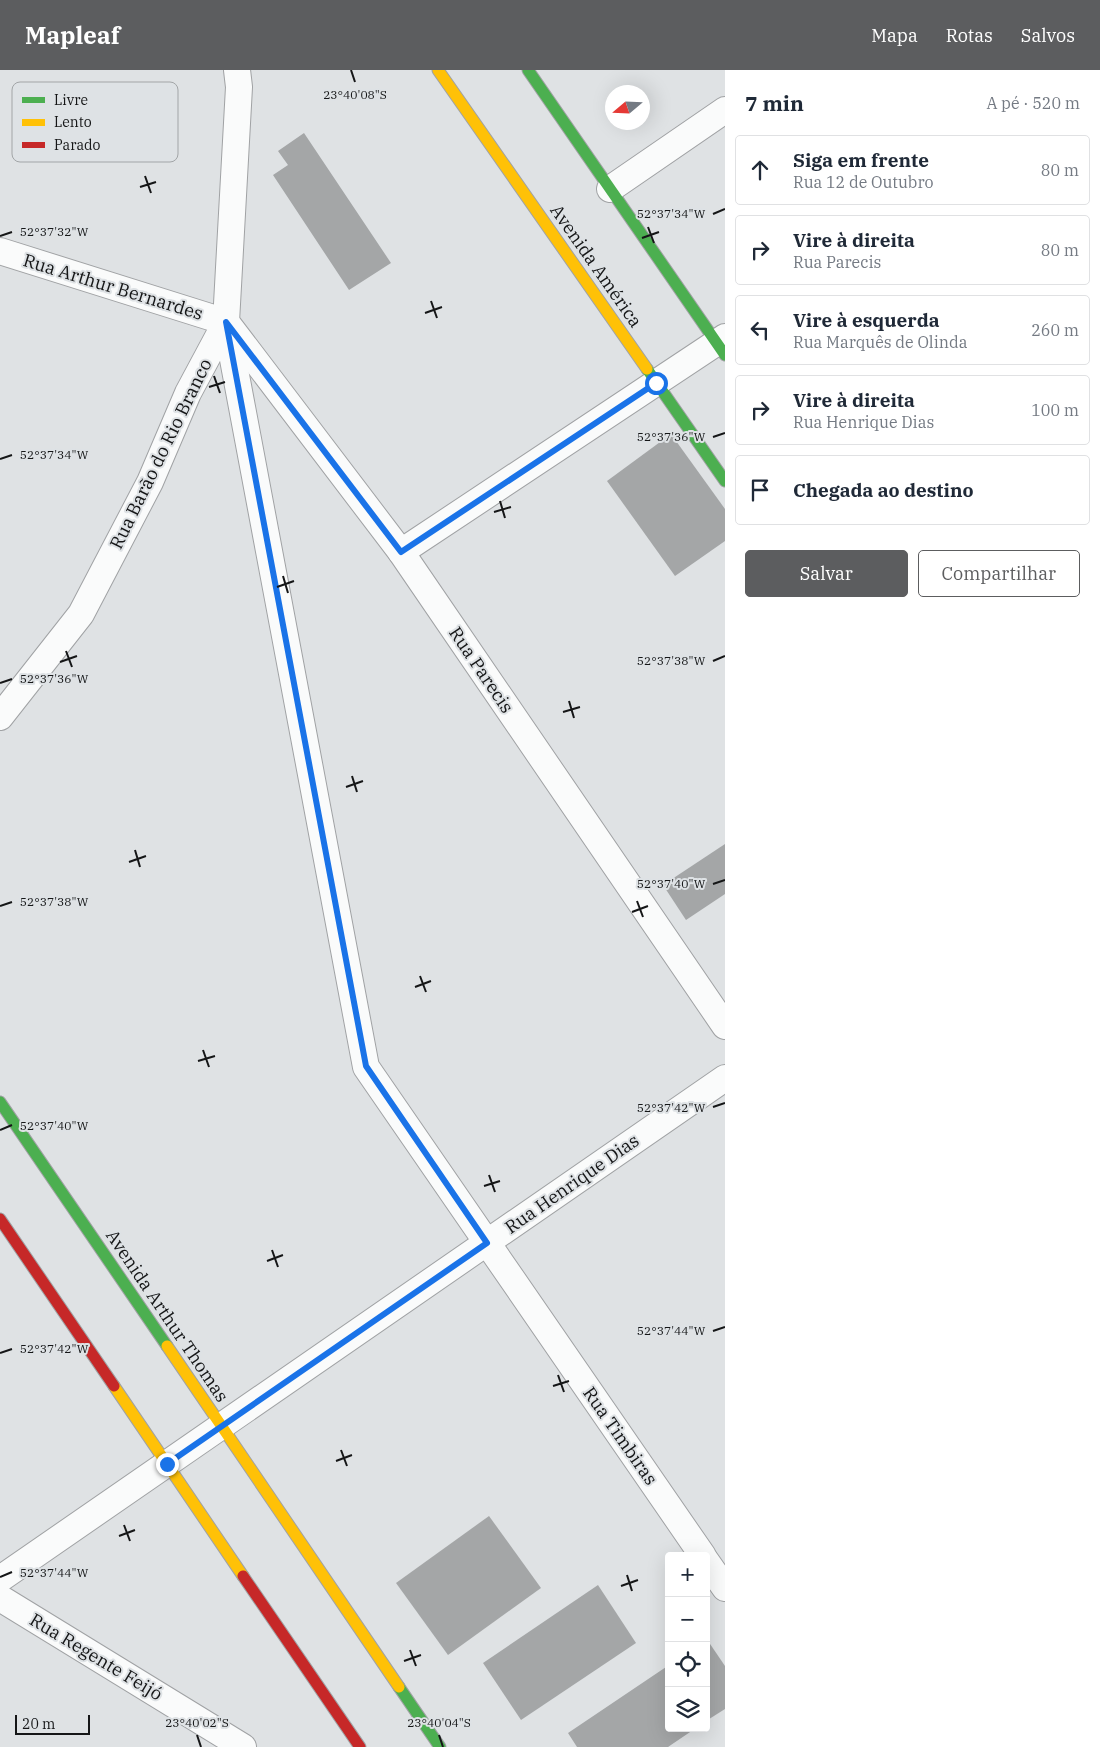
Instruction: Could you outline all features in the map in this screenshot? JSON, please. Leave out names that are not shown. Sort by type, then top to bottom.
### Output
[{"type":"main road","name":"Avenida América","points":[[438,70],[725,481]]},
{"type":"main road","points":[[528,70],[610,189],[722,345]]},
{"type":"main road","name":"Avenida Arthur Thomas","points":[[0,1102],[440,1747]]},
{"type":"main road","points":[[0,1219],[360,1747]]},
{"type":"street","name":"Rua Barão do Rio Branco","points":[[0,717],[81,614],[150,482],[188,392],[226,322],[239,87],[237,70]]},
{"type":"street","points":[[610,189],[725,110]]},
{"type":"street","name":"Rua Arthur Bernardes","points":[[0,251],[226,322]]},
{"type":"street","name":"Rua Parecis","points":[[226,322],[401,552],[725,1026]]},
{"type":"street","name":"Rua Timbiras","points":[[226,322],[366,1066],[700,1552]]},
{"type":"street","points":[[401,552],[656,383],[722,345]]},
{"type":"street","name":"Rua Henrique Dias","points":[[0,1578],[725,1078]]},
{"type":"street","points":[[710,1567],[725,1588]]},
{"type":"street","name":"Rua Regente Feijó","points":[[0,1598],[243,1747]]},
{"type":"building","points":[[304,133],[391,263],[349,290],[273,175],[288,165],[278,151]]},
{"type":"building","points":[[671,434],[725,509],[725,541],[675,576],[607,481]]},
{"type":"building","points":[[725,844],[725,894],[686,920],[663,885]]},
{"type":"building","points":[[489,1516],[541,1588],[448,1655],[396,1583]]},
{"type":"building","points":[[598,1585],[636,1643],[521,1720],[483,1663]]},
{"type":"building","points":[[710,1644],[725,1666],[725,1709],[710,1718]]},
{"type":"building","points":[[665,1668],[665,1732],[690,1732],[668,1747],[577,1747],[568,1733]]},
{"type":"traffic: fast","points":[[528,70],[725,355]]},
{"type":"traffic: fast","points":[[647,369],[725,481]]},
{"type":"traffic: fast","points":[[0,1102],[167,1346]]},
{"type":"traffic: fast","points":[[399,1687],[440,1747]]},
{"type":"traffic: slow","points":[[438,70],[647,369]]},
{"type":"traffic: slow","points":[[167,1346],[399,1687]]},
{"type":"traffic: slow","points":[[114,1386],[243,1576]]},
{"type":"traffic: jam","points":[[0,1219],[114,1386]]},
{"type":"traffic: jam","points":[[243,1576],[360,1747]]},
{"type":"route","points":[[167,1464],[487,1243],[366,1066],[226,322],[401,552],[656,383]]}]
